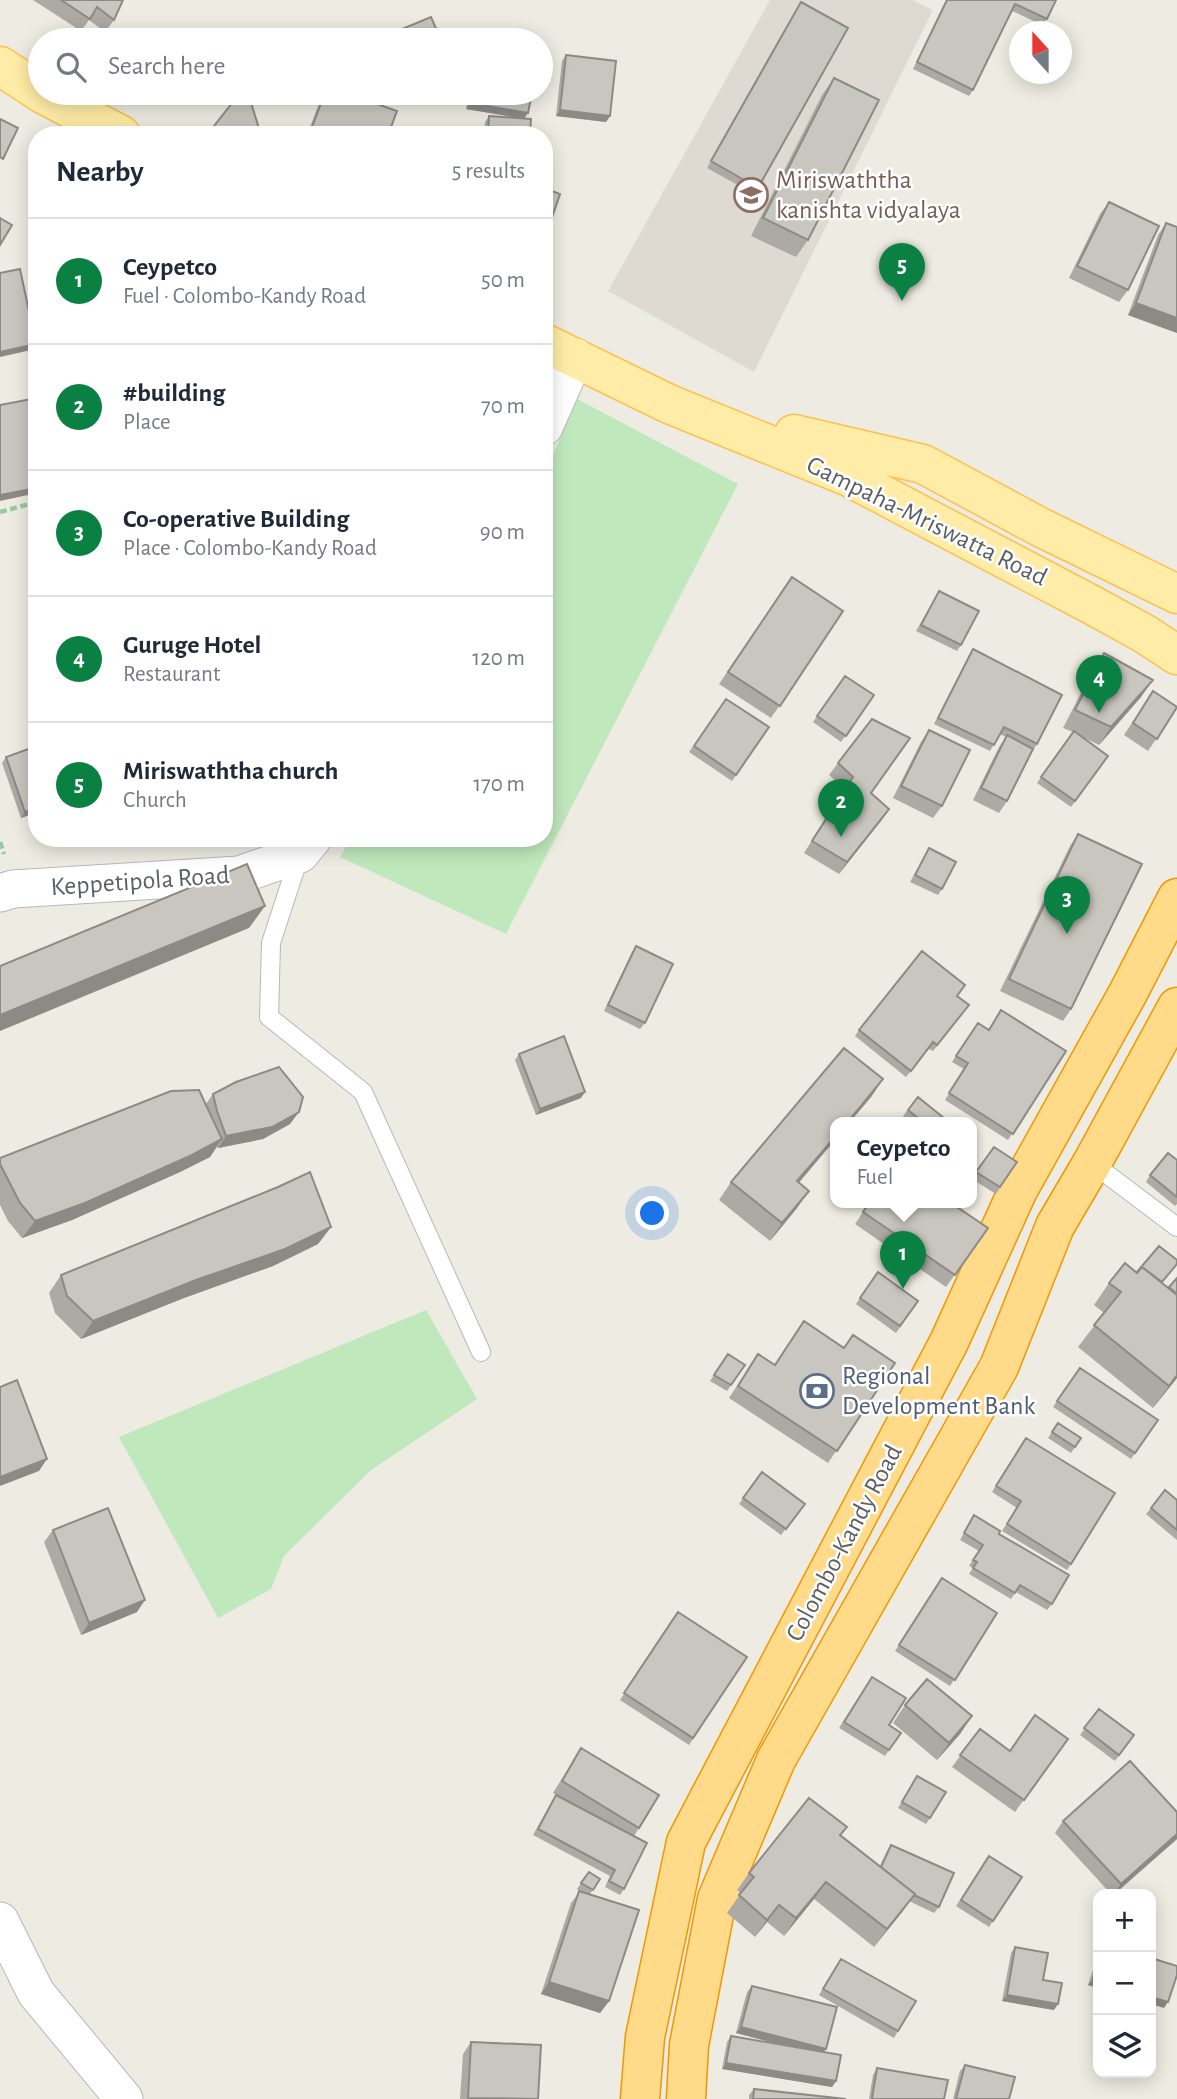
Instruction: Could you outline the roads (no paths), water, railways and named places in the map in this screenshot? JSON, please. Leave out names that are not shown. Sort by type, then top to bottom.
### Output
[{"type":"highway","name":"Colombo-Kandy Road","points":[[640,2099],[645,2037],[686,1842],[949,1342],[1018,1190],[1128,993],[1177,898]]},
{"type":"highway","name":"Colombo-Kandy Road","points":[[685,2099],[689,2045],[717,1899],[776,1759],[999,1367],[1055,1226],[1093,1163],[1177,1007]]},
{"type":"highway","points":[[949,1342],[999,1367]]},
{"type":"main road","points":[[0,66],[28,84]]},
{"type":"main road","points":[[65,105],[104,126]]},
{"type":"main road","name":"Gampaha-Mriswatta Road","points":[[560,350],[669,404],[849,477],[1094,606],[1177,655]]},
{"type":"main road","name":"Gampaha-Mriswatta Road","points":[[669,404],[923,464],[1041,527],[1177,594]]},
{"type":"street","points":[[553,384],[560,350]]},
{"type":"street","name":"Keppetipola Road","points":[[0,893],[13,889],[239,876],[304,847]]},
{"type":"street","points":[[0,1921],[36,1993],[124,2099]]},
{"type":"lane","points":[[306,847],[271,943],[269,1017],[363,1092],[481,1352]]},
{"type":"lane","points":[[1093,1163],[1177,1227]]},
{"type":"place","name":"Miriswaththa kanishta vidyalaya","points":[[751,195]]},
{"type":"place","name":"Miriswaththa church","points":[[902,301]]},
{"type":"place","name":"Guruge Hotel","points":[[1099,713]]},
{"type":"place","name":"#building","points":[[841,837]]},
{"type":"place","name":"Co-operative Building","points":[[1067,934]]},
{"type":"place","name":"Ceypetco","points":[[903,1289]]},
{"type":"place","name":"Regional Development Bank","points":[[817,1391]]}]
